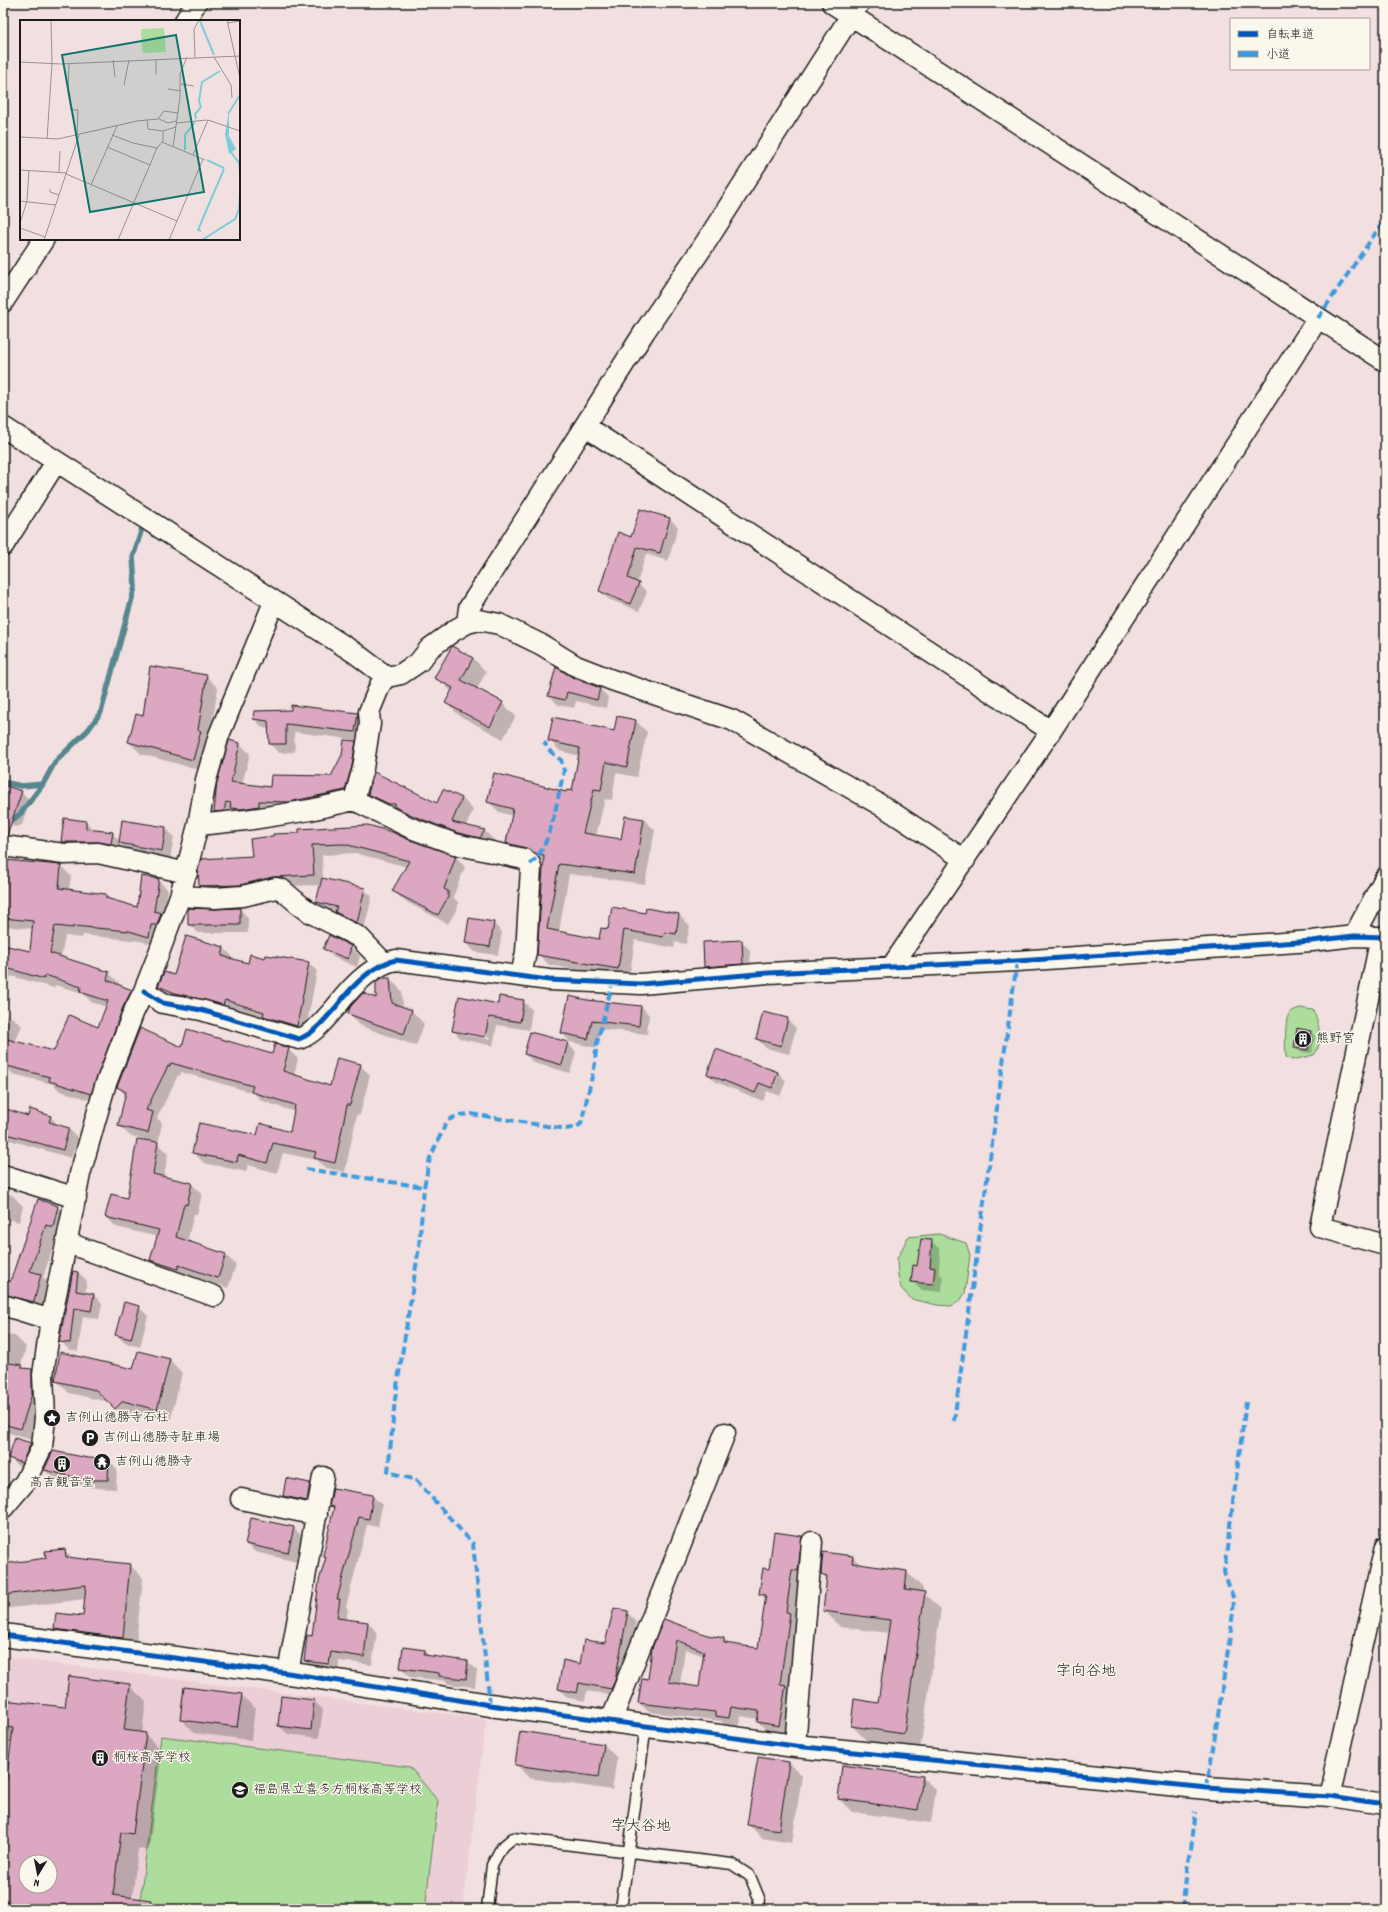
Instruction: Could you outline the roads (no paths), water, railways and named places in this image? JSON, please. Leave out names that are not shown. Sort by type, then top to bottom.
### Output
[{"type":"street","points":[[185,20],[196,3]]},
{"type":"street","points":[[832,3],[855,9],[1192,236],[1256,276],[1385,361]]},
{"type":"street","points":[[467,623],[469,608],[586,427],[645,331],[706,242],[855,9]]},
{"type":"street","points":[[3,302],[43,240]]},
{"type":"street","points":[[892,966],[1051,731],[1318,318]]},
{"type":"street","points":[[3,427],[355,653],[387,677]]},
{"type":"street","points":[[586,427],[1051,731]]},
{"type":"street","points":[[3,546],[56,462]]},
{"type":"street","points":[[3,1508],[25,1482],[42,1447],[45,1417],[43,1375],[51,1320],[68,1243],[80,1174],[105,1086],[134,1011],[144,991],[180,896],[198,825],[206,780],[219,735],[274,602]]},
{"type":"street","points":[[354,800],[363,768],[370,724],[369,712],[381,683],[387,677],[401,674],[419,662],[430,648],[467,623],[479,620],[500,624],[542,645],[576,666],[612,680],[732,720],[884,807],[965,860]]},
{"type":"street","points":[[198,825],[275,816],[354,800],[411,828],[470,848],[524,859],[530,864],[526,952],[521,976]]},
{"type":"street","points":[[3,846],[64,854],[98,853],[187,873]]},
{"type":"street","points":[[1354,936],[1385,878]]},
{"type":"street","points":[[180,896],[229,897],[243,896],[269,888],[281,889],[300,906],[311,913],[359,937],[383,962]]},
{"type":"street","points":[[144,991],[163,1003],[201,1010],[298,1039],[320,1026],[343,998],[374,968],[383,962],[396,960],[549,980],[641,984],[892,966],[1025,960],[1304,942],[1354,936],[1383,937],[1320,1228],[1385,1245]]},
{"type":"street","points":[[3,1175],[76,1198]]},
{"type":"street","points":[[68,1243],[214,1296]]},
{"type":"street","points":[[3,1305],[51,1320]]},
{"type":"street","points":[[611,1721],[726,1433]]},
{"type":"street","points":[[288,1673],[323,1477]]},
{"type":"street","points":[[242,1499],[317,1515]]},
{"type":"street","points":[[795,1746],[812,1542]]},
{"type":"street","points":[[1329,1796],[1385,1547]]},
{"type":"street","points":[[3,1635],[288,1673],[490,1705],[795,1746],[1207,1788],[1329,1796],[1385,1804]]},
{"type":"lane","points":[[621,1909],[646,1725]]},
{"type":"lane","points":[[487,1909],[492,1865],[501,1848],[513,1838],[732,1864],[750,1876],[759,1898],[758,1909]]},
{"type":"waterway","points":[[3,821],[14,819],[21,813],[43,784],[55,762],[88,730],[101,712],[135,587],[133,557],[143,525],[141,523]]},
{"type":"waterway","points":[[3,782],[21,786],[43,784]]},
{"type":"place","name":"熊野宮","points":[[1303,1039]]},
{"type":"place","name":"吉例山徳勝寺石柱","points":[[52,1418]]},
{"type":"place","name":"吉例山徳勝寺駐車場","points":[[90,1438]]},
{"type":"place","name":"吉例山徳勝寺","points":[[102,1462]]},
{"type":"place","name":"高吉観音堂","points":[[62,1464]]},
{"type":"place","name":"桐桜高等学校","points":[[100,1758]]},
{"type":"place","name":"福島県立喜多方桐桜高等学校","points":[[240,1790]]},
{"type":"district","name":"字向谷地","points":[[1086,1672]]},
{"type":"district","name":"字大谷地","points":[[641,1827]]}]
